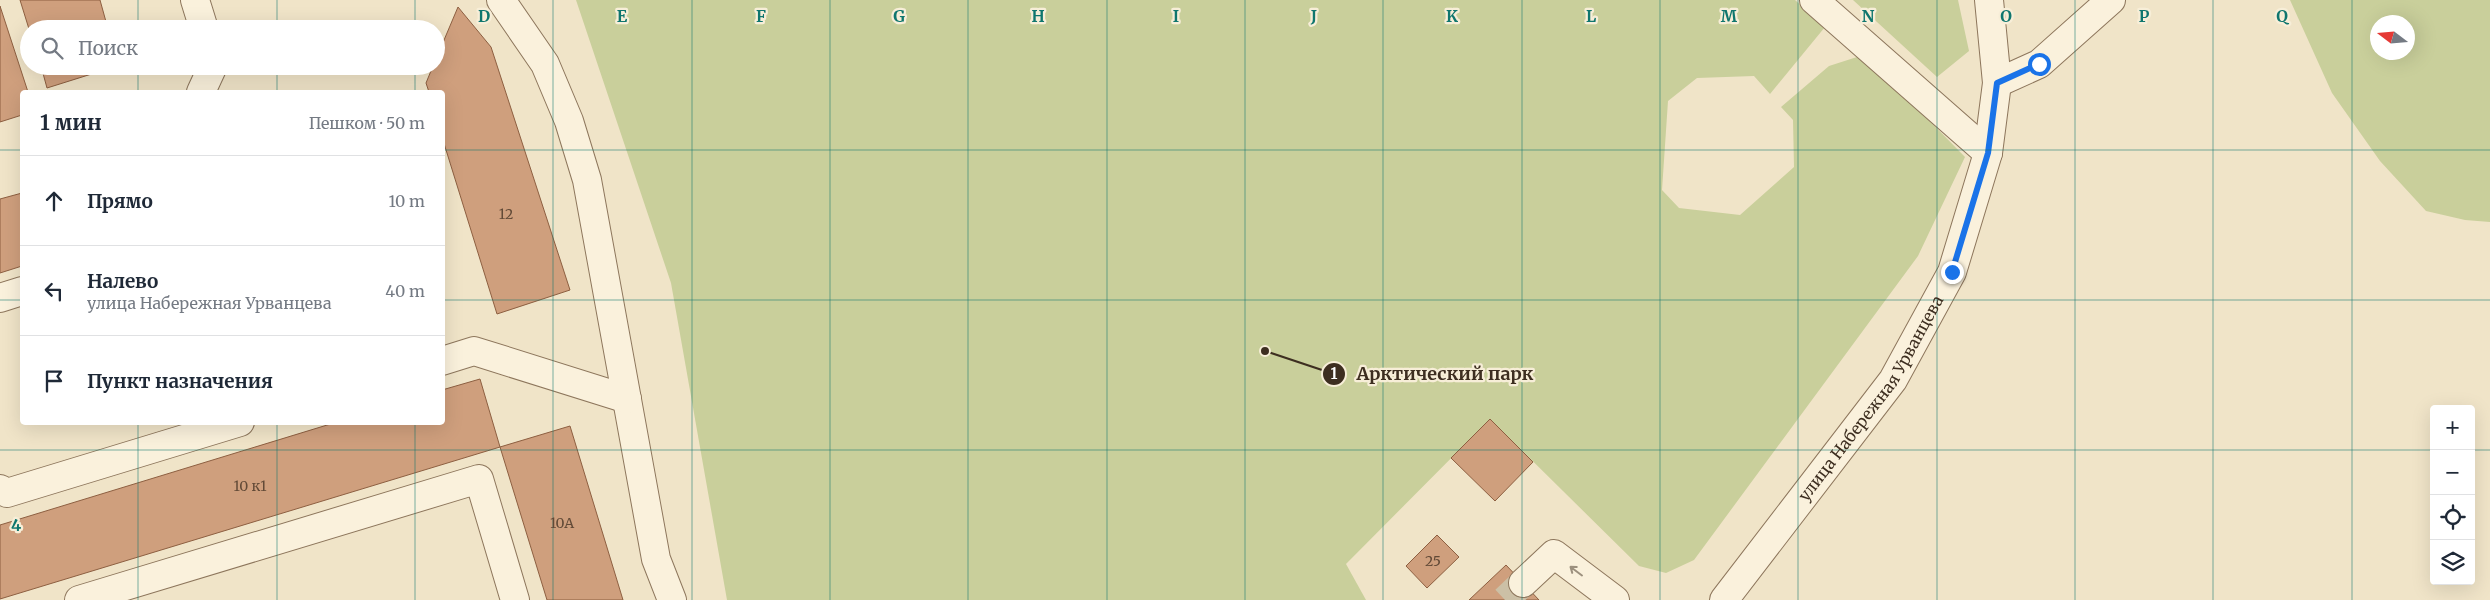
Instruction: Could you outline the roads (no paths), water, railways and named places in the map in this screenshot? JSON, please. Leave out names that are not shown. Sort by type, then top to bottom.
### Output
[{"type":"street","points":[[195,0],[201,20]]},
{"type":"street","points":[[501,0],[545,64],[569,121],[587,180],[656,559],[672,600]]},
{"type":"street","points":[[1814,0],[1988,153]]},
{"type":"street","name":"улица Набережная Урванцева","points":[[1724,600],[1893,380],[1952,272],[1988,153],[1997,83],[1989,0]]},
{"type":"street","points":[[1997,83],[2039,64],[2111,0]]},
{"type":"street","points":[[202,90],[209,75]]},
{"type":"street","points":[[0,298],[20,292]]},
{"type":"street","points":[[445,360],[474,351],[627,399]]},
{"type":"street","points":[[0,489],[7,493],[176,432],[221,425]]},
{"type":"street","points":[[79,600],[479,479],[515,600]]},
{"type":"street","points":[[1523,583],[1554,554],[1615,600]]},
{"type":"tunnel","points":[[1505,600],[1523,583]]},
{"type":"place","name":"Арктический парк","points":[[1265,351]]}]
